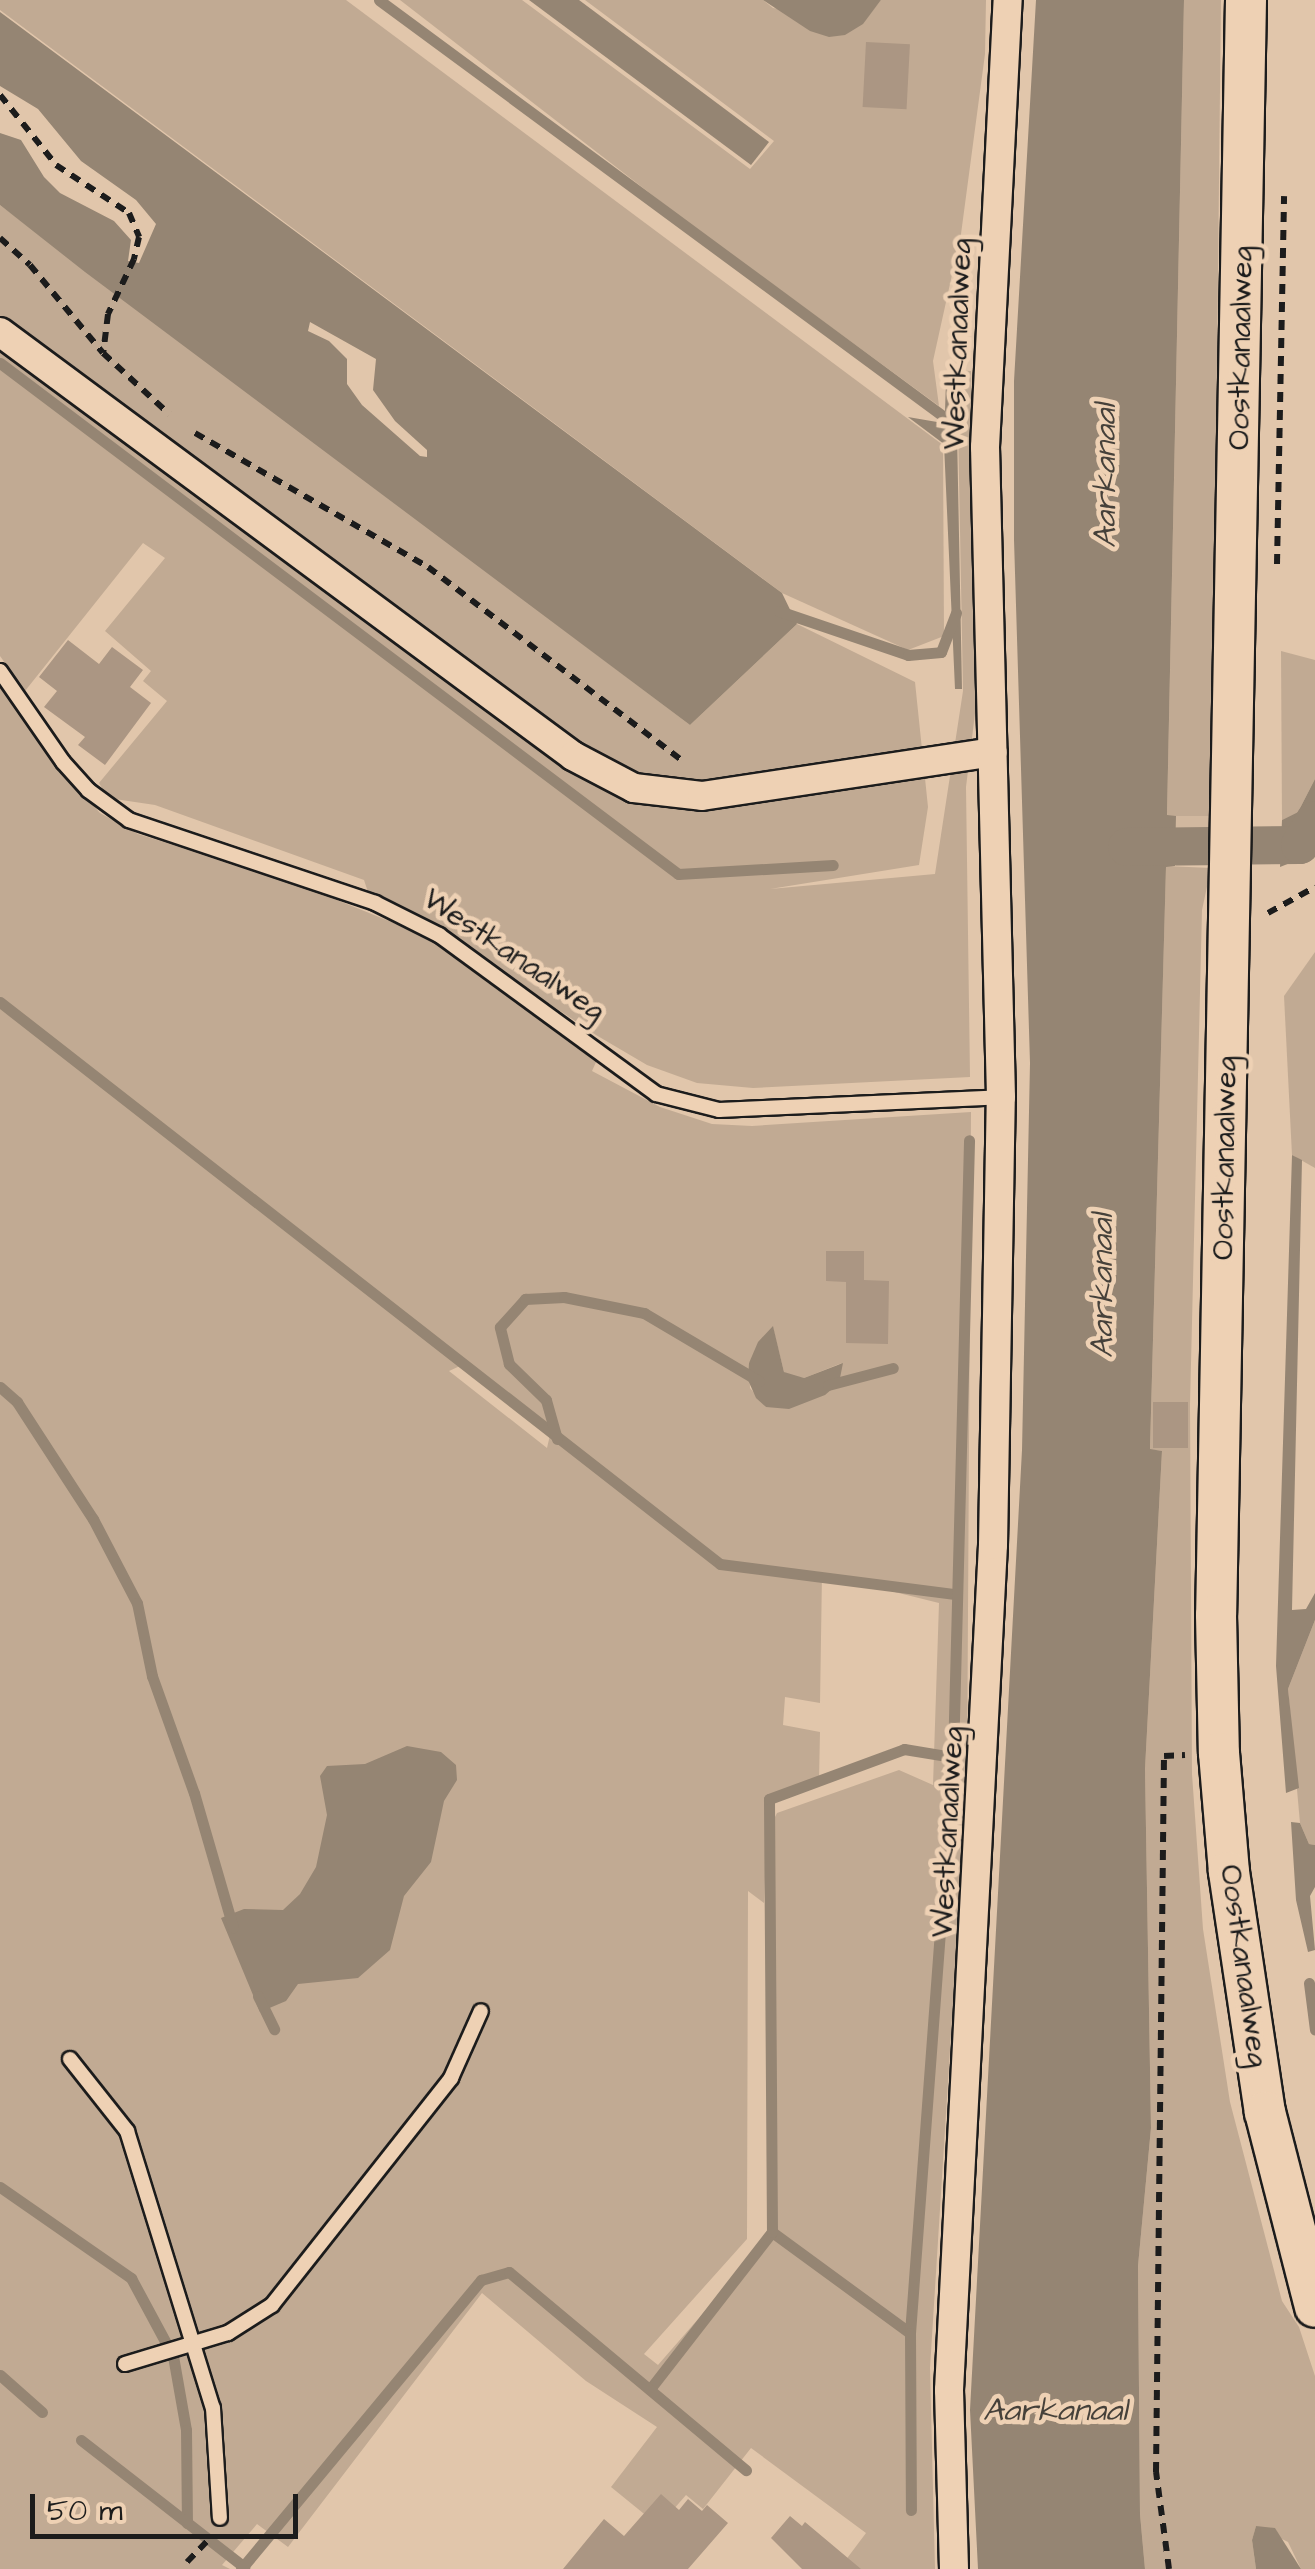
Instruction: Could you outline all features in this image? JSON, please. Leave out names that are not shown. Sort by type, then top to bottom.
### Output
[{"type":"main road","name":"Oostkanaalweg","points":[[1246,0],[1234,778],[1249,909],[1216,1615],[1219,1753],[1229,1872],[1262,2093],[1315,2307]]},
{"type":"street","name":"Westkanaalweg","points":[[954,2569],[949,2390],[992,1564],[1001,1097],[987,358],[1008,0]]},
{"type":"street","points":[[0,332],[572,756],[634,788],[710,794],[993,752]]},
{"type":"lane","name":"Westkanaalweg","points":[[0,671],[88,790],[129,820],[375,904],[438,935],[656,1094],[719,1110],[1001,1097]]},
{"type":"lane","points":[[125,2364],[228,2333],[272,2305],[451,2078],[480,2011]]},
{"type":"lane","points":[[70,2060],[127,2130],[189,2345],[213,2408],[220,2518]]},
{"type":"path","points":[[0,96],[56,165],[129,213],[139,237],[134,259],[114,302],[102,353]]},
{"type":"path","points":[[0,238],[30,265],[102,353],[176,419]]},
{"type":"path","points":[[188,430],[428,568],[705,778],[710,794]]},
{"type":"path","points":[[1249,909],[1315,888]]},
{"type":"path","points":[[1168,2569],[1156,2472],[1164,1756],[1219,1753]]},
{"type":"path","points":[[188,2562],[203,2550],[220,2518]]},
{"type":"shaded area","points":[[0,0],[346,0],[943,445],[944,636],[908,650],[782,593],[0,10]]},
{"type":"shaded area","points":[[400,0],[522,0],[750,169],[774,141],[585,0],[763,0],[773,8],[862,24],[881,0],[986,0],[985,54],[961,234],[933,361],[939,406],[682,218]]},
{"type":"shaded area","points":[[1184,0],[1221,0],[1212,816],[1167,816]]},
{"type":"shaded area","points":[[0,205],[690,725],[797,624],[915,682],[928,807],[919,865],[770,889],[935,874],[963,691],[957,370],[971,371],[978,689],[966,787],[970,1077],[753,1088],[697,1083],[647,1065],[596,1035],[426,921],[368,892],[364,880],[155,805],[108,798],[99,783],[167,701],[143,681],[151,671],[105,631],[165,558],[143,543],[25,691],[0,656]]},
{"type":"shaded area","points":[[1281,651],[1315,660],[1315,779],[1298,812],[1282,820]]},
{"type":"shaded area","points":[[0,682],[57,765],[100,813],[138,834],[295,883],[426,936],[498,984],[597,1060],[592,1071],[660,1107],[712,1124],[752,1126],[971,1112],[967,1780],[930,2368],[935,2569],[839,2569],[866,2533],[751,2448],[703,2509],[686,2495],[659,2526],[611,2487],[657,2427],[586,2381],[482,2293],[288,2547],[257,2524],[222,2565],[230,2569],[0,2569]],"holes":[[[773,1328],[784,1372],[790,1377],[804,1378],[842,1363],[766,1407],[750,1388],[749,1363]],[[460,1366],[550,1435],[547,1448],[449,1371]],[[822,1574],[939,1603],[933,1785],[899,1770],[777,1813],[774,1819],[776,2236],[773,2233],[658,2365],[644,2354],[747,2239],[748,1891],[764,1903],[768,1798],[819,1780],[820,1732],[783,1725],[785,1697],[820,1703]]]},
{"type":"shaded area","points":[[1176,816],[1212,816],[1212,866],[1176,866]]},
{"type":"shaded area","points":[[1166,866],[1211,868],[1202,910],[1190,1405],[1192,1774],[1203,1929],[1230,2102],[1282,2301],[1299,2327],[1315,2376],[1315,2569],[1301,2569],[1288,2542],[1256,2526],[1252,2540],[1256,2569],[1145,2569],[1140,2514],[1138,2266],[1151,2128],[1145,1769],[1162,1451],[1150,1450]]},
{"type":"shaded area","points":[[1315,952],[1315,1168],[1292,1155],[1284,996]]},
{"type":"shaded area","points":[[1315,1620],[1315,1845],[1309,1844],[1300,1823],[1288,1689]]},
{"type":"water","points":[[529,0],[579,0],[769,142],[751,165]]},
{"type":"water","points":[[763,0],[881,0],[863,24],[845,35],[829,37],[810,31]]},
{"type":"water","name":"Aarkanaal","points":[[1036,0],[1184,0],[1167,815],[1176,816],[1175,866],[1166,867],[1150,1449],[1162,1451],[1145,1769],[1151,2128],[1138,2266],[1140,2514],[1145,2569],[978,2569],[970,2410],[1022,1450],[1030,1063],[1014,540],[1014,381]]},
{"type":"water","points":[[0,12],[782,593],[797,624],[690,725],[0,205],[0,133],[21,140],[44,177],[60,193],[114,221],[131,240],[128,261],[139,263],[156,224],[136,200],[81,161],[38,109],[0,86]],"holes":[[[310,322],[376,359],[373,390],[395,421],[427,450],[427,457],[420,456],[362,405],[347,384],[347,359],[329,341],[308,331]]]},
{"type":"water","points":[[946,380],[956,381],[962,689],[955,689],[944,444],[908,417],[937,422],[945,411]]},
{"type":"water","points":[[1315,779],[1315,853],[1280,867],[1282,820],[1298,812]]},
{"type":"water","points":[[1292,1155],[1302,1160],[1292,1610],[1306,1609],[1315,1593],[1315,1620],[1288,1689],[1299,1788],[1286,1793],[1276,1666]]},
{"type":"water","points":[[773,1326],[784,1372],[804,1378],[843,1363],[839,1383],[825,1395],[789,1409],[766,1407],[756,1398],[748,1380],[749,1363],[758,1342]]},
{"type":"water","points":[[407,1746],[441,1752],[456,1765],[457,1780],[444,1801],[431,1862],[404,1896],[390,1950],[358,1978],[298,1984],[286,2001],[260,2012],[221,1918],[244,1909],[283,1910],[300,1894],[316,1867],[327,1815],[320,1776],[327,1766],[365,1764]]},
{"type":"water","points":[[1291,1822],[1300,1823],[1309,1844],[1315,1845],[1315,1887],[1310,1896],[1315,1950],[1308,1952],[1296,1900]]},
{"type":"water","points":[[1256,2526],[1275,2528],[1301,2569],[1256,2569],[1252,2540]]},
{"type":"building","points":[[866,42],[910,44],[907,109],[863,107]]},
{"type":"building","points":[[68,640],[99,664],[112,647],[143,670],[130,687],[151,703],[105,765],[78,745],[85,737],[44,707],[57,691],[39,677]]},
{"type":"building","points":[[826,1251],[864,1251],[864,1280],[889,1281],[888,1344],[846,1343],[846,1282],[826,1281]]},
{"type":"building","points":[[1153,1402],[1188,1402],[1188,1448],[1153,1448]]},
{"type":"building","points":[[661,2494],[679,2510],[688,2499],[702,2511],[707,2505],[728,2523],[688,2569],[563,2569],[604,2519],[624,2536]]},
{"type":"building","points":[[790,2516],[802,2526],[805,2522],[861,2569],[802,2569],[771,2538]]},
{"type":"waterway","points":[[379,0],[951,422]]},
{"type":"waterway","points":[[0,363],[678,874],[833,865]]},
{"type":"waterway","points":[[779,611],[908,655],[941,652],[956,613]]},
{"type":"waterway","points":[[1127,847],[1300,845],[1315,820]]},
{"type":"waterway","points":[[0,1002],[720,1564],[955,1594]]},
{"type":"waterway","points":[[953,1757],[969,1140]]},
{"type":"waterway","points":[[557,1439],[546,1400],[509,1364],[500,1327],[525,1299],[564,1297],[644,1313],[759,1381]]},
{"type":"waterway","points":[[828,1385],[893,1368]]},
{"type":"waterway","points":[[0,1387],[17,1402],[93,1519],[137,1603],[152,1676],[194,1793],[233,1927]]},
{"type":"waterway","points":[[650,2389],[772,2232],[769,1799],[904,1749],[953,1757],[910,2333],[911,2510]]},
{"type":"waterway","points":[[1309,1983],[1315,2030]]},
{"type":"waterway","points":[[258,1996],[274,2029]]},
{"type":"waterway","points":[[0,2187],[131,2278],[173,2356],[186,2430],[187,2523]]},
{"type":"waterway","points":[[772,2232],[910,2333]]},
{"type":"waterway","points":[[241,2569],[481,2280],[509,2272],[746,2470]]},
{"type":"waterway","points":[[0,2375],[42,2412]]},
{"type":"waterway","points":[[81,2440],[244,2567]]}]
